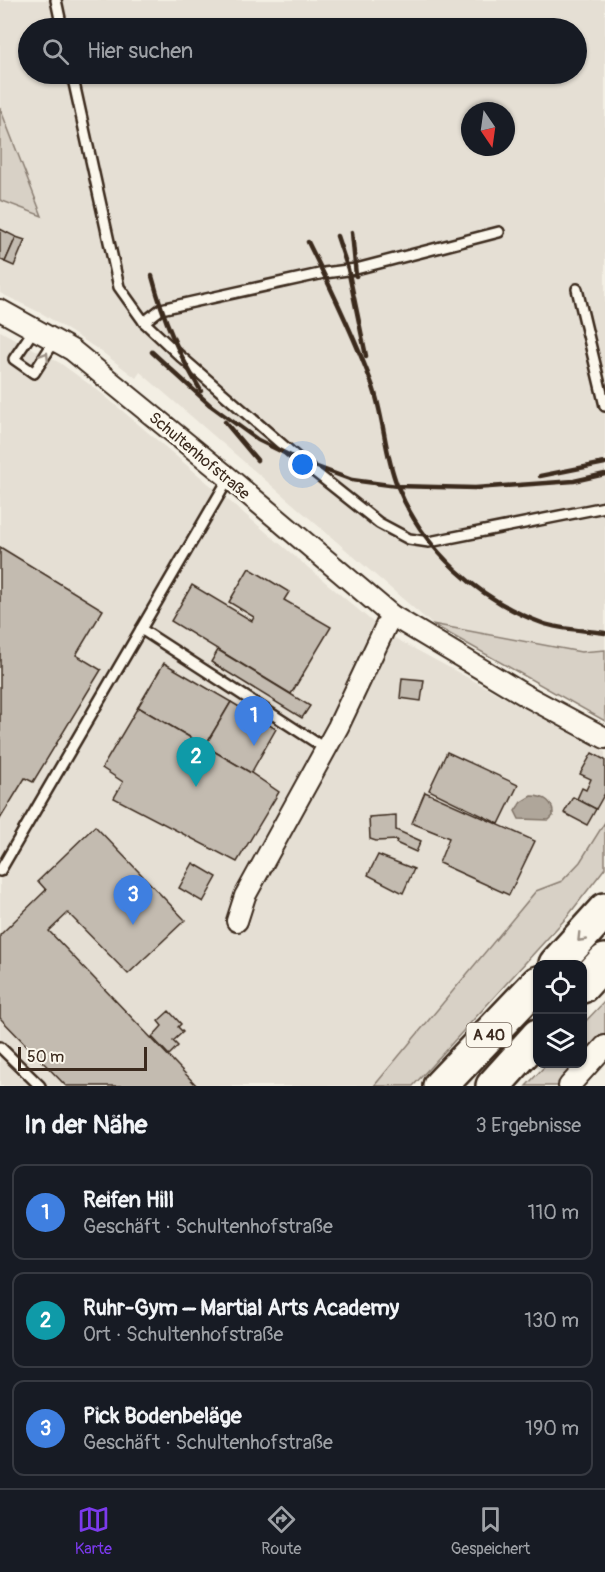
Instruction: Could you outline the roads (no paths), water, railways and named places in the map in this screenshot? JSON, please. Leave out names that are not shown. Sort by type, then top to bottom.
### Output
[{"type":"highway","points":[[559,960],[605,910]]},
{"type":"highway","points":[[587,981],[605,961]]},
{"type":"highway","name":"A 40","points":[[440,1086],[533,987]]},
{"type":"highway","name":"A 40","points":[[493,1086],[533,1041]]},
{"type":"street","name":"Schultenhofstraße","points":[[0,310],[72,350],[229,478],[391,615],[523,694],[605,738]]},
{"type":"street","points":[[237,921],[245,896],[326,749],[391,615]]},
{"type":"street","points":[[569,1086],[605,1046]]},
{"type":"lane","points":[[56,0],[60,18]]},
{"type":"lane","points":[[74,84],[119,287],[144,322],[180,356],[301,461],[379,524],[409,539],[429,542],[605,507]]},
{"type":"lane","points":[[144,322],[161,309],[324,273],[356,269],[500,232]]},
{"type":"lane","points":[[577,289],[605,406]]},
{"type":"lane","points":[[35,328],[14,359],[34,373],[55,340]]},
{"type":"lane","points":[[0,871],[229,478]]},
{"type":"lane","points":[[141,629],[326,749]]},
{"type":"lane","points":[[0,1047],[40,1086]]},
{"type":"railway","points":[[352,232],[356,276]]},
{"type":"railway","points":[[337,236],[348,269],[366,356]]},
{"type":"railway","points":[[308,242],[342,312],[376,396],[389,460],[397,485],[408,509],[437,551],[475,586],[518,613],[549,625],[605,633]]},
{"type":"railway","points":[[152,276],[172,335],[201,391]]},
{"type":"railway","points":[[152,352],[210,405],[258,440],[301,461],[352,480],[397,486],[475,488],[574,481],[605,474]]},
{"type":"railway","points":[[225,422],[257,460]]},
{"type":"railway","points":[[540,476],[605,463]]},
{"type":"place","name":"Reifen Hill","points":[[254,746]]},
{"type":"place","name":"Ruhr-Gym – Martial Arts Academy","points":[[196,787]]},
{"type":"place","name":"Pick Bodenbeläge","points":[[133,925]]}]
